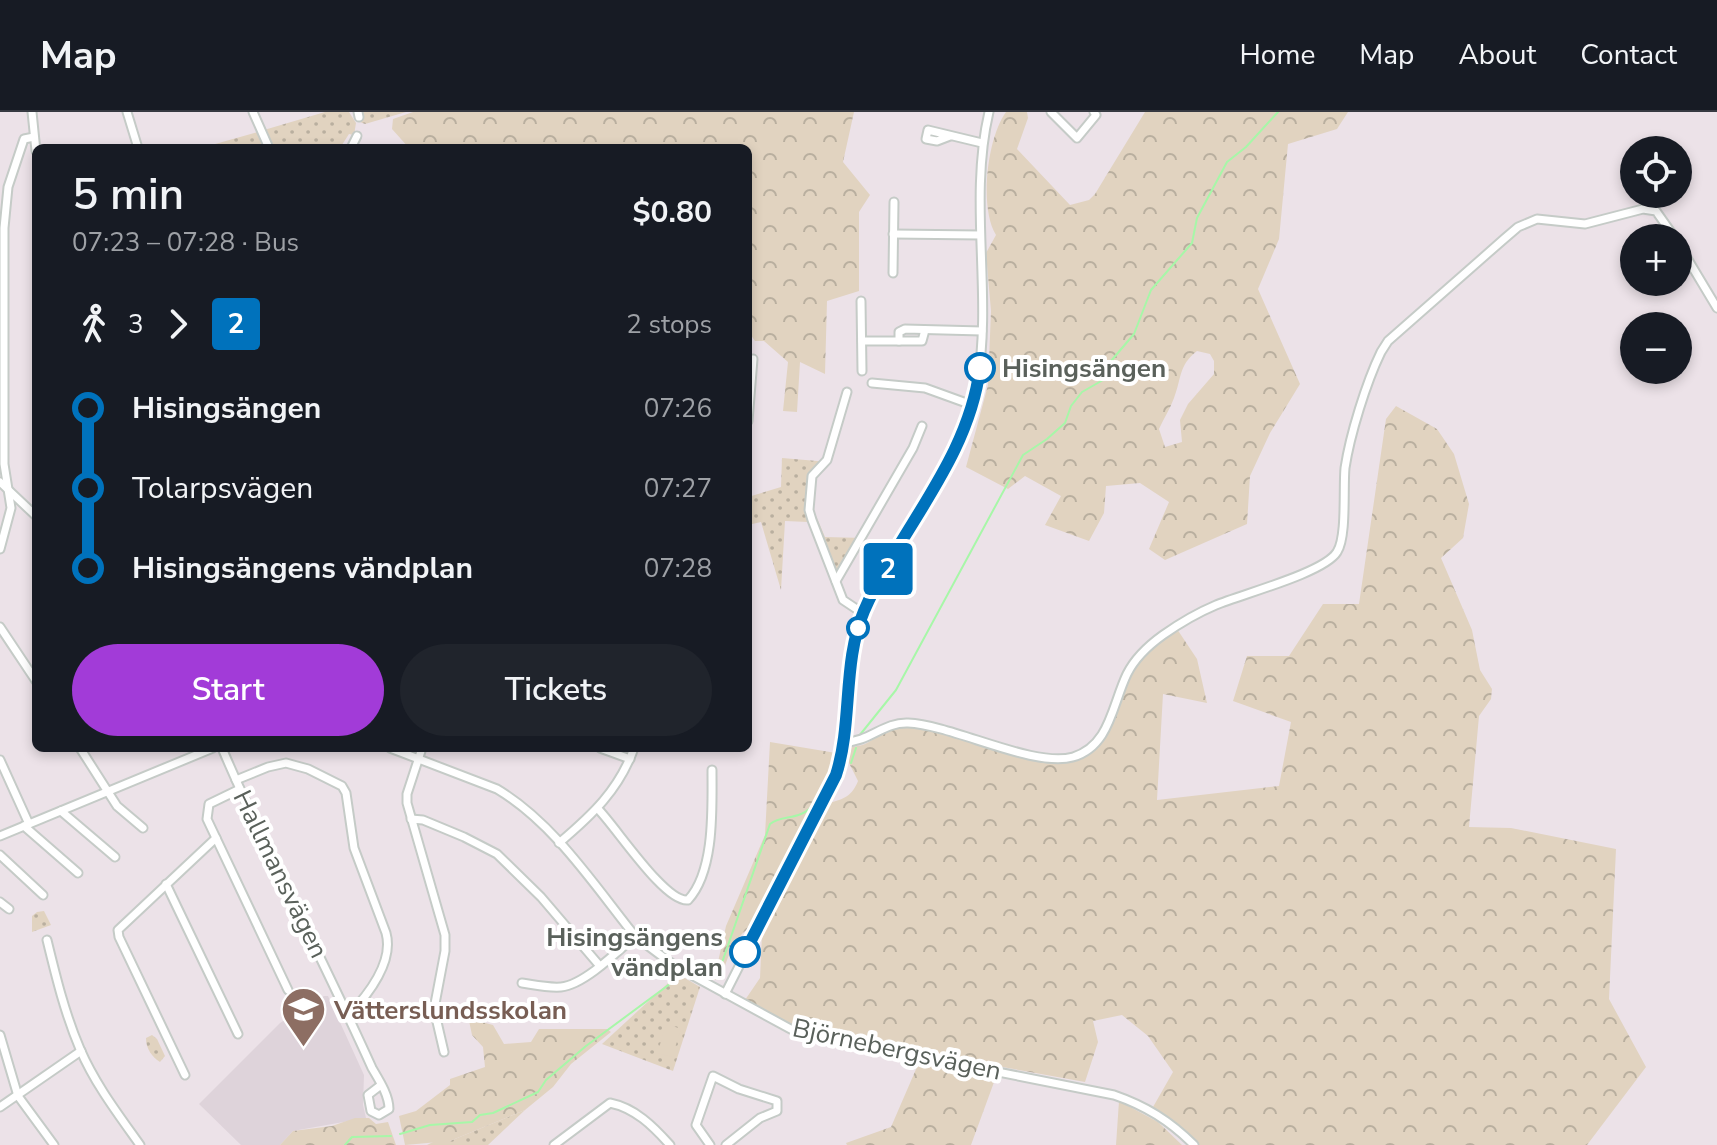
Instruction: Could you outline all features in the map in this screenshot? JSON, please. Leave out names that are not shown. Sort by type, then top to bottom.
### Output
[{"type":"street","points":[[32,112],[35,144]]},
{"type":"street","points":[[127,112],[137,144]]},
{"type":"street","points":[[253,112],[267,144]]},
{"type":"street","points":[[725,994],[836,775],[845,742],[853,650],[864,614],[950,461],[972,405],[979,377],[982,331],[982,143],[989,112]]},
{"type":"street","points":[[1051,112],[1077,138],[1096,115],[1094,112]]},
{"type":"street","points":[[353,144],[357,136]]},
{"type":"street","points":[[950,136],[982,143]]},
{"type":"street","points":[[0,549],[11,508],[4,464],[4,228],[8,187],[21,145],[24,139],[34,137]]},
{"type":"street","points":[[893,273],[894,202]]},
{"type":"street","points":[[845,742],[860,741],[883,728],[907,723],[1045,758],[1071,757],[1089,750],[1105,730],[1128,671],[1157,639],[1195,614],[1296,576],[1333,557],[1341,541],[1350,448],[1368,384],[1388,341],[1518,227],[1537,219],[1585,224],[1643,209],[1656,211],[1665,224]]},
{"type":"street","points":[[893,234],[980,235]]},
{"type":"street","points":[[1692,267],[1717,308]]},
{"type":"street","points":[[861,301],[862,371]]},
{"type":"street","points":[[862,341],[922,341],[925,330],[982,331]]},
{"type":"street","points":[[752,371],[753,359]]},
{"type":"street","points":[[872,383],[925,388],[972,405]]},
{"type":"street","points":[[847,392],[827,460],[812,476],[809,510],[843,600],[864,614]]},
{"type":"street","points":[[836,581],[913,448],[922,426]]},
{"type":"street","points":[[0,482],[32,512]]},
{"type":"street","points":[[0,627],[32,675]]},
{"type":"street","points":[[83,752],[117,806],[143,828]]},
{"type":"street","points":[[0,836],[203,752]]},
{"type":"street","name":"Hallmansvägen","points":[[224,752],[381,1085]]},
{"type":"street","name":"Björnebergsvägen","points":[[400,752],[497,789],[512,798],[559,843],[635,936],[675,966],[779,1025],[815,1037],[885,1048],[1114,1095],[1138,1103],[1159,1115],[1194,1145]]},
{"type":"street","points":[[421,752],[407,794],[411,819],[445,935],[434,1009],[444,1052]]},
{"type":"street","points":[[611,752],[630,759]]},
{"type":"street","points":[[559,843],[598,809],[619,782],[633,752]]},
{"type":"street","points":[[0,760],[27,825],[78,873]]},
{"type":"street","points":[[236,780],[286,763],[308,769],[344,790],[351,838],[388,941],[382,967],[348,1016]]},
{"type":"street","points":[[598,809],[660,884],[678,900],[688,900],[700,879],[709,846],[712,770]]},
{"type":"street","points":[[240,789],[214,800],[207,808],[207,819],[288,990]]},
{"type":"street","points":[[61,811],[115,857]]},
{"type":"street","points":[[411,819],[423,820],[497,854],[541,897],[599,965]]},
{"type":"street","points":[[185,1075],[118,934],[120,928],[216,838]]},
{"type":"street","points":[[0,855],[43,895]]},
{"type":"street","points":[[166,884],[238,1034]]},
{"type":"street","points":[[0,902],[9,909]]},
{"type":"street","points":[[522,983],[551,987],[571,985],[635,936]]},
{"type":"street","points":[[47,940],[81,1051],[100,1087],[140,1145]]},
{"type":"street","points":[[0,1035],[18,1096],[54,1145]]},
{"type":"street","points":[[0,1107],[81,1051]]},
{"type":"street","points":[[708,1145],[696,1125],[713,1076],[739,1089],[777,1101],[777,1111],[760,1118],[726,1145]]},
{"type":"street","points":[[554,1145],[610,1103],[625,1106],[649,1123],[670,1145]]},
{"type":"shaded area","name":"Vätterslundsskolan","points":[[328,996],[364,1075],[366,1118],[293,1131],[280,1145],[241,1145],[199,1104],[280,1023]]},
{"type":"green space","points":[[325,112],[349,112],[356,123],[354,135],[349,134],[343,144],[270,144],[264,130]]},
{"type":"green space","points":[[363,112],[406,112],[365,124],[360,122]]},
{"type":"green space","points":[[413,112],[854,112],[843,162],[870,195],[859,212],[859,291],[827,301],[825,374],[800,362],[797,412],[783,411],[788,362],[764,341],[755,341],[752,337],[752,144],[405,144],[392,129],[393,119]]},
{"type":"green space","points":[[1006,112],[1027,112],[1028,118],[1017,149],[1070,205],[1089,200],[1095,194],[1145,112],[1348,112],[1337,129],[1288,144],[1279,239],[1258,289],[1300,384],[1270,433],[1250,476],[1247,524],[1165,560],[1149,549],[1169,502],[1140,483],[1106,486],[1104,513],[1089,541],[1045,525],[1061,496],[1025,476],[1008,489],[966,467],[988,385],[991,311],[986,253],[996,235],[991,223],[987,191],[990,155]],"holes":[[[1197,351],[1210,354],[1214,361],[1214,374],[1188,404],[1180,420],[1182,442],[1165,447],[1159,429],[1183,367]]]},
{"type":"green space","points":[[258,132],[263,144],[215,144]]},
{"type":"green space","points":[[1396,406],[1437,429],[1454,454],[1469,504],[1463,538],[1441,558],[1472,630],[1480,670],[1492,689],[1491,699],[1479,716],[1469,827],[1511,828],[1616,849],[1609,999],[1646,1067],[1587,1145],[1198,1145],[1153,1107],[1173,1072],[1148,1036],[1122,1015],[1093,1021],[1098,1042],[1085,1082],[805,1031],[745,1000],[760,978],[762,934],[829,803],[847,796],[858,781],[847,759],[848,749],[865,744],[888,730],[917,727],[938,730],[1038,757],[1082,756],[1094,750],[1110,730],[1126,680],[1136,663],[1152,646],[1177,629],[1197,659],[1207,703],[1163,694],[1157,800],[1279,786],[1291,722],[1233,701],[1247,656],[1289,656],[1323,604],[1359,604],[1386,419]]},
{"type":"green space","points":[[782,458],[829,462],[814,477],[811,504],[825,537],[864,538],[835,587],[808,522],[785,521],[781,590],[761,522],[752,524],[752,496],[781,487]]},
{"type":"green space","points":[[770,742],[836,753],[819,805],[754,926],[741,935],[728,957],[720,980],[714,980],[726,926],[765,835]]},
{"type":"green space","points":[[44,911],[51,925],[32,932],[32,916]]},
{"type":"green space","points":[[678,974],[700,987],[673,1071],[602,1044]]},
{"type":"green space","points":[[474,1001],[481,1006],[482,1022],[493,1025],[504,1044],[531,1042],[539,1029],[607,1029],[611,1032],[571,1064],[553,1087],[525,1110],[450,1141],[405,1145],[399,1116],[416,1111],[450,1085],[450,1079],[485,1067],[483,1047],[472,1035],[468,1016]]},
{"type":"green space","points":[[667,1024],[681,1029],[672,1057],[657,1053]]},
{"type":"green space","points":[[152,1035],[165,1056],[160,1062],[147,1046],[146,1038]]},
{"type":"green space","points":[[920,1060],[997,1074],[971,1145],[847,1145],[891,1127]]},
{"type":"green space","points":[[1119,1101],[1158,1122],[1182,1145],[1116,1145]]},
{"type":"green space","points":[[525,1110],[488,1145],[427,1145],[435,1141],[450,1141]]},
{"type":"green space","points":[[355,1118],[369,1118],[376,1124],[388,1122],[396,1145],[280,1145],[293,1131],[332,1126]]},
{"type":"waterway","points":[[859,736],[896,690],[1023,455],[1065,423],[1071,406],[1082,392],[1103,380],[1111,361],[1134,334],[1151,290],[1192,243],[1197,218],[1227,162],[1246,147],[1278,112]]},
{"type":"waterway","points":[[851,763],[856,748]]},
{"type":"waterway","points":[[714,976],[717,977],[770,824],[807,811],[833,774]]},
{"type":"waterway","points":[[695,969],[706,972]]},
{"type":"waterway","points":[[400,1134],[430,1125],[472,1122],[480,1115],[493,1113],[538,1092],[546,1080],[586,1046],[682,975]]},
{"type":"waterway","points":[[345,1145],[352,1137],[391,1136]]},
{"type":"bus line","name":"2","points":[[745,952],[836,775],[845,744],[853,650],[858,628],[873,595],[950,461],[969,416],[980,368]]},
{"type":"place","name":"Hisingsängen","points":[[980,368]]},
{"type":"place","name":"Hisingsängens vändplan","points":[[745,952]]},
{"type":"place","name":"Vätterslundsskolan","points":[[303,1049]]}]
